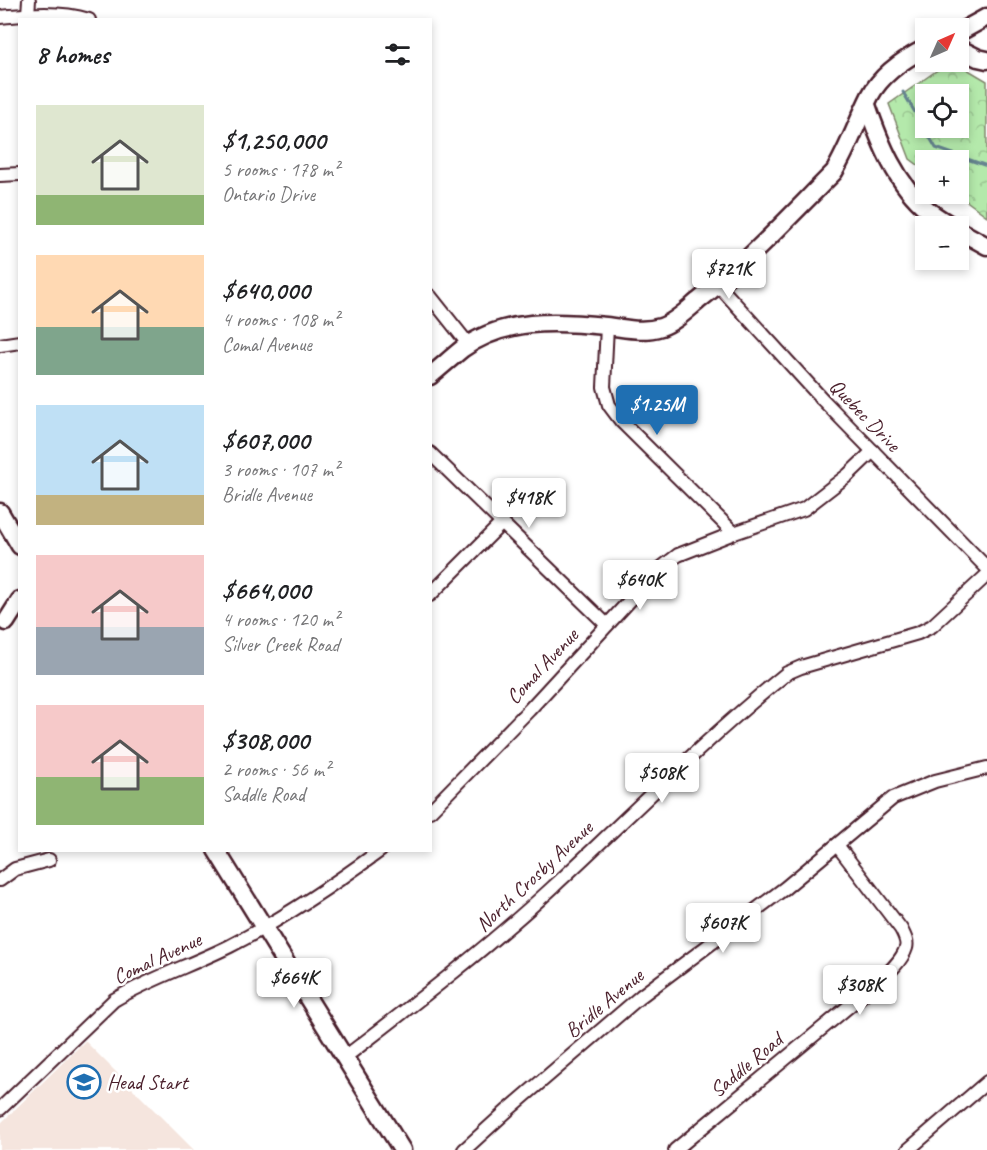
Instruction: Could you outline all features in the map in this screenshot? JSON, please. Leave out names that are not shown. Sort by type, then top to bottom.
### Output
[{"type":"street","points":[[28,14],[29,0]]},
{"type":"street","points":[[0,17],[28,14],[73,15],[83,18]]},
{"type":"street","points":[[969,27],[987,18]]},
{"type":"street","points":[[969,54],[987,60]]},
{"type":"street","points":[[432,374],[469,345],[498,330],[532,322],[607,326],[637,331],[661,326],[677,318],[719,286],[834,172],[848,149],[870,97],[888,73],[915,55]]},
{"type":"street","points":[[867,105],[881,146],[902,181],[927,210],[936,216]]},
{"type":"street","points":[[0,175],[18,174]]},
{"type":"street","points":[[969,236],[987,246]]},
{"type":"street","name":"Quebec Drive","points":[[719,286],[815,391],[987,568]]},
{"type":"street","points":[[432,299],[469,345]]},
{"type":"street","points":[[607,326],[604,387],[609,405],[621,421],[734,533]]},
{"type":"street","points":[[0,345],[18,342]]},
{"type":"street","name":"Comal Avenue","points":[[432,809],[529,710],[657,571],[678,555],[804,509],[848,475],[873,451]]},
{"type":"street","points":[[432,455],[607,625]]},
{"type":"street","points":[[0,512],[18,543]]},
{"type":"street","points":[[432,593],[501,523]]},
{"type":"street","name":"North Crosby Avenue","points":[[344,1058],[481,951],[552,888],[681,764],[787,673],[918,633],[932,626],[987,575]]},
{"type":"street","points":[[9,625],[18,605]]},
{"type":"street","name":"Bridle Avenue","points":[[464,1150],[640,996],[785,888],[893,798],[935,781],[984,772]]},
{"type":"street","name":"Saddle Road","points":[[675,1150],[877,983],[895,966],[906,949],[906,941],[901,929],[837,845]]},
{"type":"street","points":[[217,852],[402,1150]]},
{"type":"street","name":"Comal Avenue","points":[[0,1109],[114,1000],[136,987],[229,946],[264,927],[341,879],[378,852]]},
{"type":"street","points":[[0,880],[15,869],[50,860]]},
{"type":"street","points":[[908,1150],[987,1082]]},
{"type":"shaded area","name":"Head Start","points":[[85,1041],[194,1150],[0,1150],[0,1124]]},
{"type":"green space","points":[[969,70],[987,81],[987,216],[969,203],[969,150],[915,150],[915,163],[910,159],[889,104],[915,86],[915,138],[969,138],[969,84],[918,84],[935,72]]},
{"type":"waterway","points":[[903,92],[936,148],[987,166]]},
{"type":"place","name":"Head Start","points":[[84,1082]]}]
